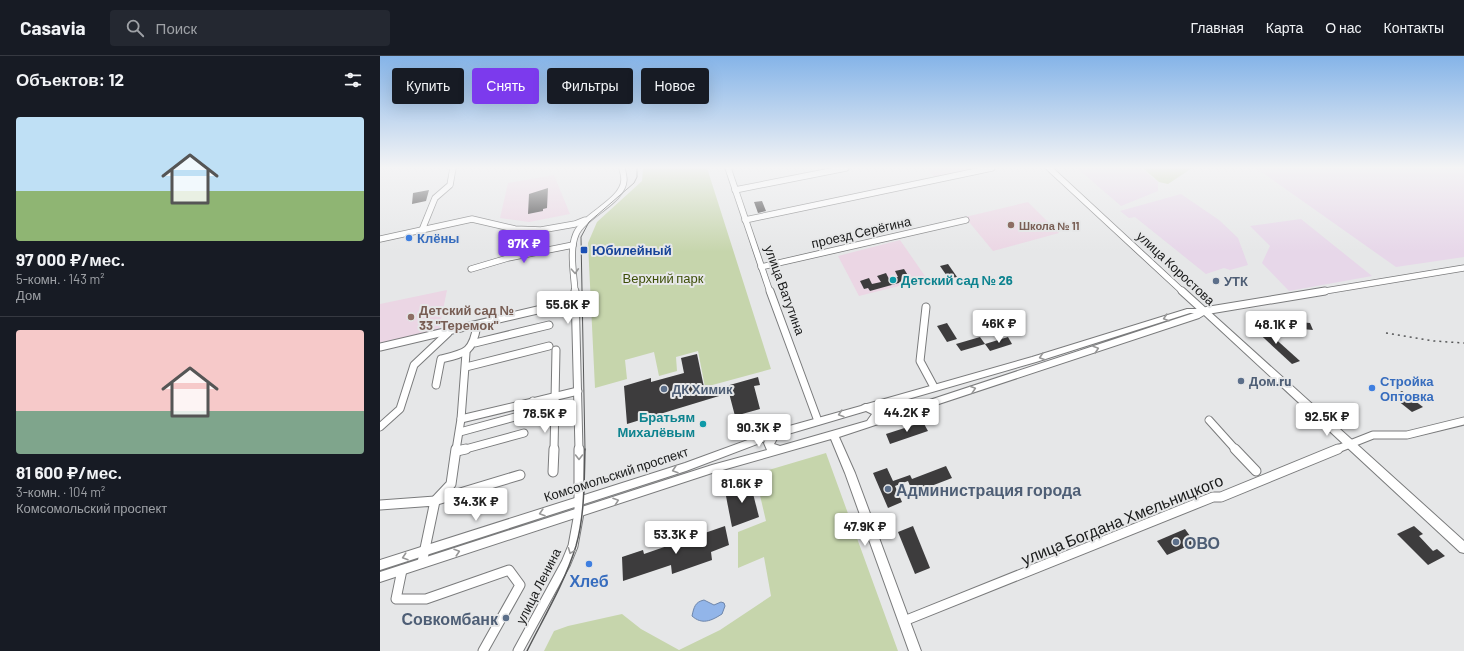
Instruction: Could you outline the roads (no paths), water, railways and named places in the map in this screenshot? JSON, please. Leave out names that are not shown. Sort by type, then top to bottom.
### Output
[{"type":"main road","name":"Комсомольский проспект","points":[[380,565],[701,462],[775,434],[863,407],[1033,360],[1190,311],[1204,311]]},
{"type":"main road","name":"Комсомольский проспект","points":[[380,577],[712,469],[834,435],[1189,319],[1204,311]]},
{"type":"main road","name":"улица Коростова","points":[[1204,311],[1464,548]]},
{"type":"main road","points":[[863,407],[875,411],[877,415],[875,419],[869,423]]},
{"type":"main road","points":[[775,434],[769,443],[770,447],[780,450]]},
{"type":"main road","points":[[834,435],[850,473],[915,651]]},
{"type":"street","points":[[422,230],[435,198],[438,196]]},
{"type":"street","name":"улица Ленина","points":[[518,651],[566,563],[573,546],[579,513],[576,301],[573,245],[576,234],[587,219],[616,196]]},
{"type":"street","name":"улица Ватутина","points":[[737,196],[761,267],[818,421]]},
{"type":"street","points":[[746,220],[861,196]]},
{"type":"street","name":"улица Коростова","points":[[1079,196],[1204,311]]},
{"type":"street","points":[[380,239],[472,219],[515,229],[541,230],[575,224],[587,219]]},
{"type":"street","name":"проезд Серёгина","points":[[761,267],[966,220]]},
{"type":"street","points":[[471,269],[481,265],[522,255],[573,245]]},
{"type":"street","points":[[1204,311],[1464,268]]},
{"type":"street","points":[[380,347],[475,326],[576,301]]},
{"type":"street","points":[[926,307],[920,361],[934,387]]},
{"type":"street","points":[[436,385],[440,359],[466,353],[475,343],[549,325]]},
{"type":"street","points":[[475,326],[475,343]]},
{"type":"street","points":[[380,426],[400,409],[414,365],[451,331]]},
{"type":"street","points":[[466,367],[552,348],[556,396],[553,472]]},
{"type":"street","points":[[422,563],[435,501],[451,484],[462,419],[466,353]]},
{"type":"street","points":[[462,419],[578,391]]},
{"type":"street","points":[[460,432],[526,414],[533,401]]},
{"type":"street","points":[[1209,420],[1256,471]]},
{"type":"street","name":"улица Богдана Хмельницкого","points":[[904,621],[1373,435],[1407,435],[1464,421]]},
{"type":"street","points":[[457,451],[524,433]]},
{"type":"street","points":[[380,505],[435,501],[520,475]]},
{"type":"street","points":[[402,570],[396,600],[426,599],[509,570],[520,585],[483,651]]},
{"type":"water","points":[[704,600],[714,605],[721,602],[724,603],[725,606],[722,614],[707,621],[696,619],[692,616],[695,605]]},
{"type":"tram line","points":[[585,449],[581,237],[589,222],[619,196]]},
{"type":"tram line","points":[[527,651],[560,586],[576,546],[583,510],[585,449]]},
{"type":"railway","points":[[1386,333],[1434,341],[1464,343]]},
{"type":"place","name":"Школа № 11","points":[[1011,225]]},
{"type":"place","name":"Клёны","points":[[409,238]]},
{"type":"place","name":"Юбилейный","points":[[584,250]]},
{"type":"place","name":"Детский сад № 26","points":[[893,280]]},
{"type":"place","name":"УТК","points":[[1216,281]]},
{"type":"place","name":"Детский сад № 33 \"Теремок\"","points":[[411,317]]},
{"type":"place","name":"Дом.ru","points":[[1241,381]]},
{"type":"place","name":"Стройка Оптовка","points":[[1372,388]]},
{"type":"place","name":"ДК Химик","points":[[664,389]]},
{"type":"place","name":"Братьям Михалёвым","points":[[703,424]]},
{"type":"place","name":"Администрация города","points":[[888,489]]},
{"type":"place","name":"ОВО","points":[[1176,542]]},
{"type":"place","name":"Хлеб","points":[[589,564]]},
{"type":"place","name":"Совкомбанк","points":[[506,618]]},
{"type":"park label","name":"Верхний парк","points":[[663,278]]}]
